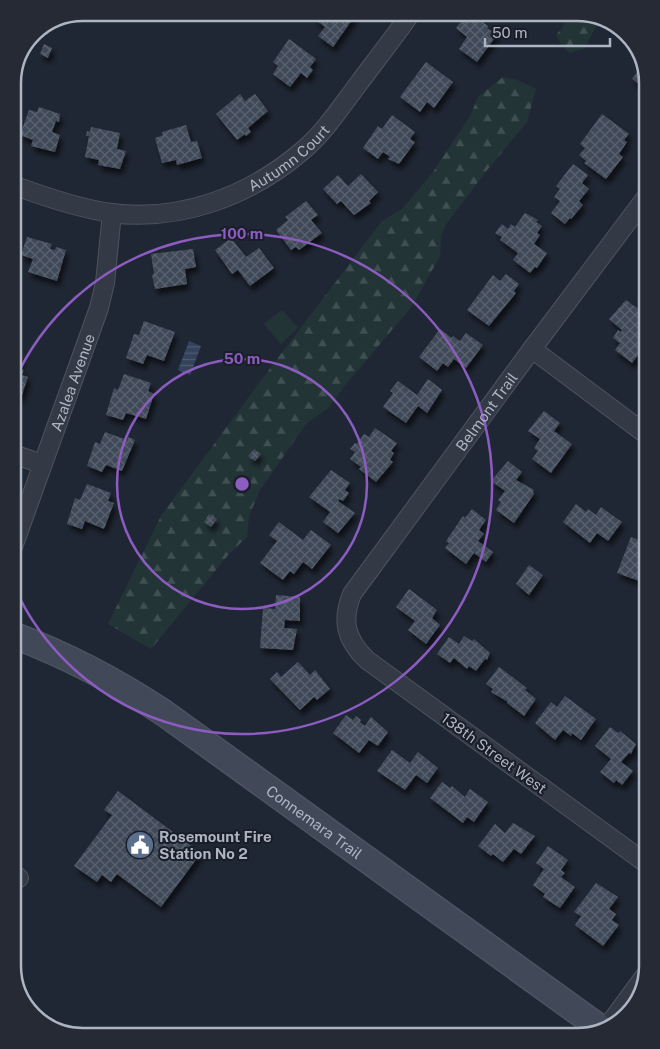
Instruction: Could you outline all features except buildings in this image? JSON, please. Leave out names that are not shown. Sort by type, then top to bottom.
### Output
[{"type":"street","name":"Autumn Court","points":[[21,188],[61,202],[112,213],[140,214],[194,208],[236,194],[280,168],[302,152],[322,132],[405,21]]},
{"type":"street","name":"Belmont Trail","points":[[349,634],[346,614],[352,594],[532,349],[639,208]]},
{"type":"street","name":"Azalea Avenue","points":[[21,523],[102,296],[112,213]]},
{"type":"street","points":[[532,349],[639,428]]},
{"type":"street","points":[[21,457],[42,464]]},
{"type":"street","name":"138th Street West","points":[[349,634],[353,645],[367,660],[639,857]]},
{"type":"street","name":"Connemara Trail","points":[[21,638],[84,666],[148,702],[596,1024]]},
{"type":"street","points":[[617,1013],[633,991]]},
{"type":"green space","points":[[566,21],[589,22],[597,25],[585,48],[570,53],[562,46],[556,35]]},
{"type":"green space","points":[[503,77],[517,80],[536,89],[527,122],[446,224],[441,236],[440,256],[412,306],[328,408],[306,424],[260,490],[249,516],[247,537],[229,554],[151,649],[108,624],[161,516],[382,221],[402,209],[433,172],[470,116],[478,97]]},
{"type":"green space","points":[[282,310],[298,328],[281,344],[264,324]]},
{"type":"water","points":[[189,341],[201,346],[190,375],[178,370]]},
{"type":"place","name":"Rosemount Fire Station No 2","points":[[140,845]]}]
